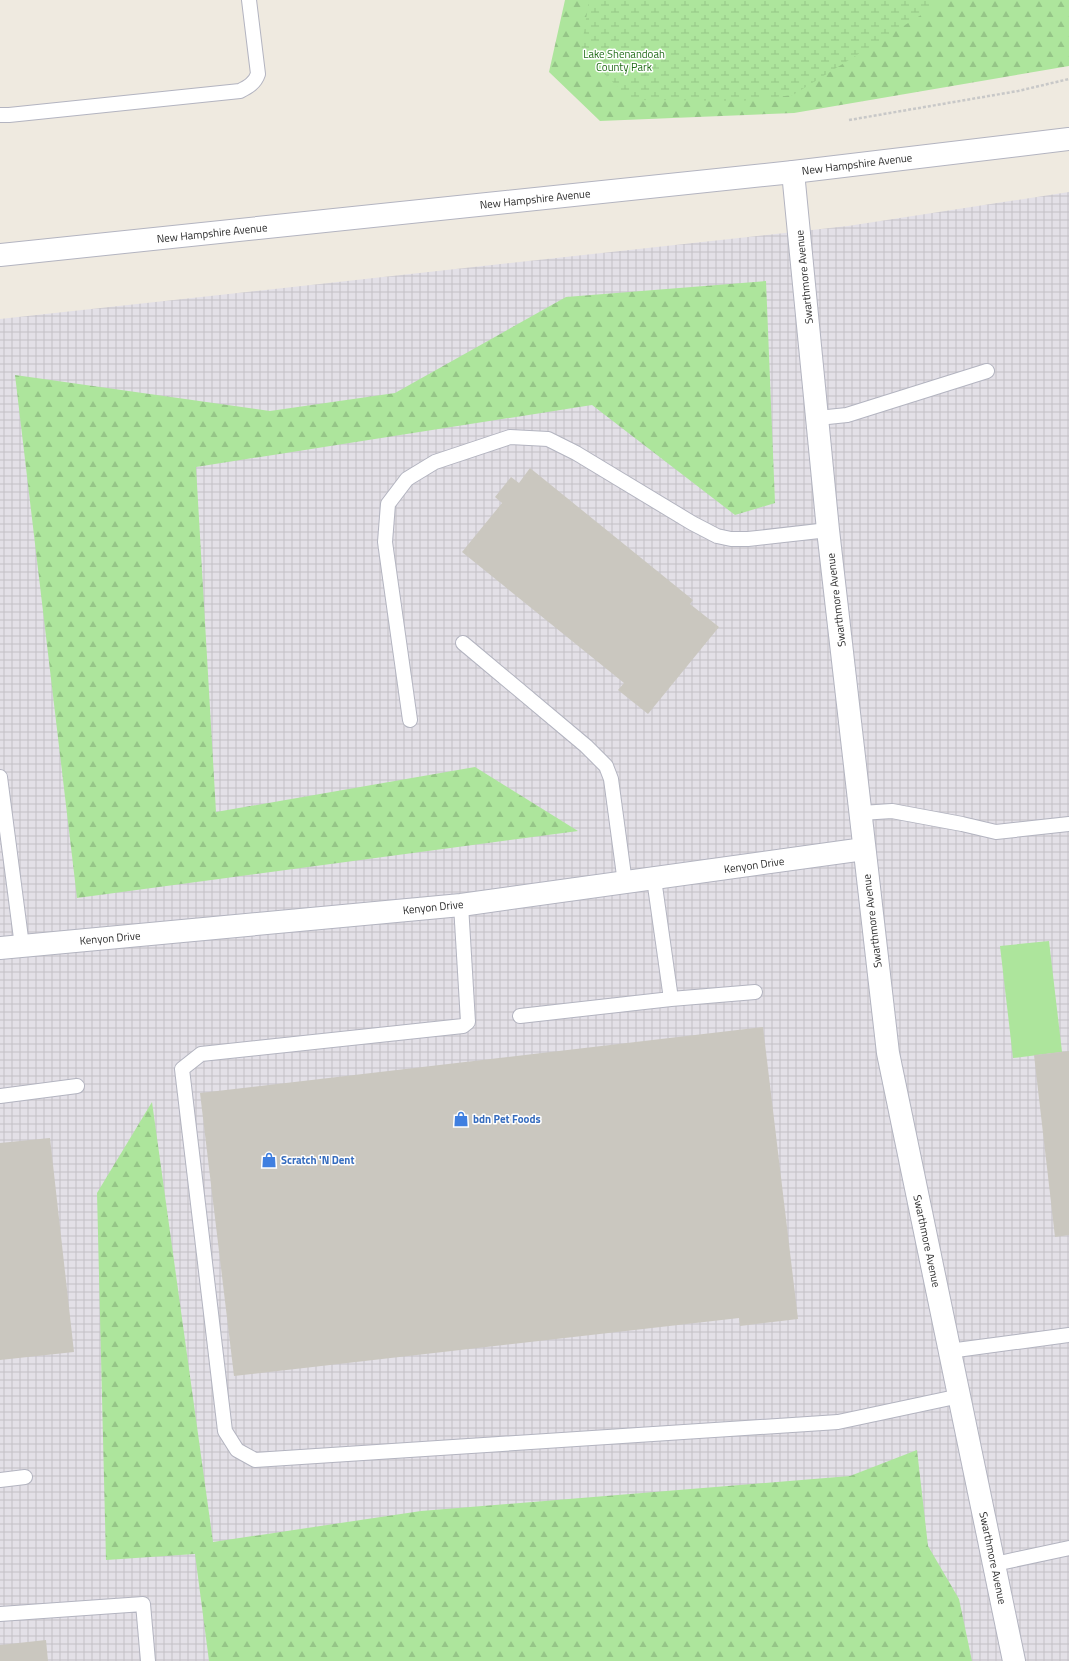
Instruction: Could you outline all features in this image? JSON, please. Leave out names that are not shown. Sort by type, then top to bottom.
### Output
[{"type":"street","name":"New Hampshire Avenue","points":[[0,255],[793,172],[1069,139]]},
{"type":"street","name":"Swarthmore Avenue","points":[[793,172],[828,530],[888,1053],[1014,1661]]},
{"type":"street","name":"Kenyon Drive","points":[[0,948],[461,905],[864,849]]},
{"type":"lane","points":[[0,114],[9,115],[240,91],[245,89],[254,82],[258,74],[249,0]]},
{"type":"lane","points":[[818,418],[847,415],[987,371]]},
{"type":"lane","points":[[410,720],[385,542],[388,504],[407,479],[435,462],[510,437],[548,439],[576,453],[692,523],[717,536],[731,539],[748,539],[828,530]]},
{"type":"lane","points":[[463,642],[586,746],[606,766],[611,779],[625,883]]},
{"type":"lane","points":[[0,777],[22,946]]},
{"type":"lane","points":[[861,813],[892,811],[996,832],[1069,824]]},
{"type":"lane","points":[[654,879],[671,999]]},
{"type":"lane","points":[[461,905],[468,1022],[463,1026],[202,1054],[182,1069],[226,1431],[237,1450],[255,1460],[838,1422],[960,1396]]},
{"type":"lane","points":[[520,1016],[671,999],[754,992]]},
{"type":"lane","points":[[0,1096],[77,1086]]},
{"type":"lane","points":[[949,1351],[1069,1335]]},
{"type":"lane","points":[[0,1480],[25,1477]]},
{"type":"lane","points":[[995,1564],[1069,1548]]},
{"type":"lane","points":[[0,1614],[143,1604],[148,1661]]},
{"type":"path","points":[[849,120],[1018,90],[1069,79]]},
{"type":"shaded area","points":[[1069,192],[1069,1661],[0,1661],[0,319],[848,226]]},
{"type":"green space","name":"Lake Shenandoah County Park","points":[[565,0],[1069,0],[1069,66],[794,113],[600,121],[549,72]]},
{"type":"green space","points":[[589,0],[945,0],[793,95],[742,101],[631,100],[581,51]]},
{"type":"green space","points":[[766,281],[775,503],[735,515],[592,405],[196,467],[216,812],[475,767],[578,831],[77,898],[15,375],[270,411],[395,393],[566,297]]},
{"type":"green space","points":[[1049,941],[1062,1052],[1013,1058],[1000,946]]},
{"type":"green space","points":[[152,1102],[213,1542],[421,1511],[850,1476],[917,1450],[928,1546],[959,1599],[972,1661],[209,1661],[195,1554],[106,1560],[97,1193]]},
{"type":"building","points":[[530,468],[693,600],[690,604],[719,627],[648,714],[618,690],[624,683],[462,552],[502,503],[495,497],[511,477],[519,483]]},
{"type":"building","points":[[763,1027],[798,1319],[740,1326],[739,1318],[234,1376],[200,1093]]},
{"type":"building","points":[[1069,1051],[1069,1235],[1055,1237],[1034,1055]]},
{"type":"building","points":[[50,1138],[74,1352],[0,1360],[0,1143]]},
{"type":"building","points":[[46,1640],[48,1661],[0,1661],[0,1645]]},
{"type":"place","name":"bdn Pet Foods","points":[[461,1119]]},
{"type":"place","name":"Scratch 'N Dent","points":[[269,1160]]}]
